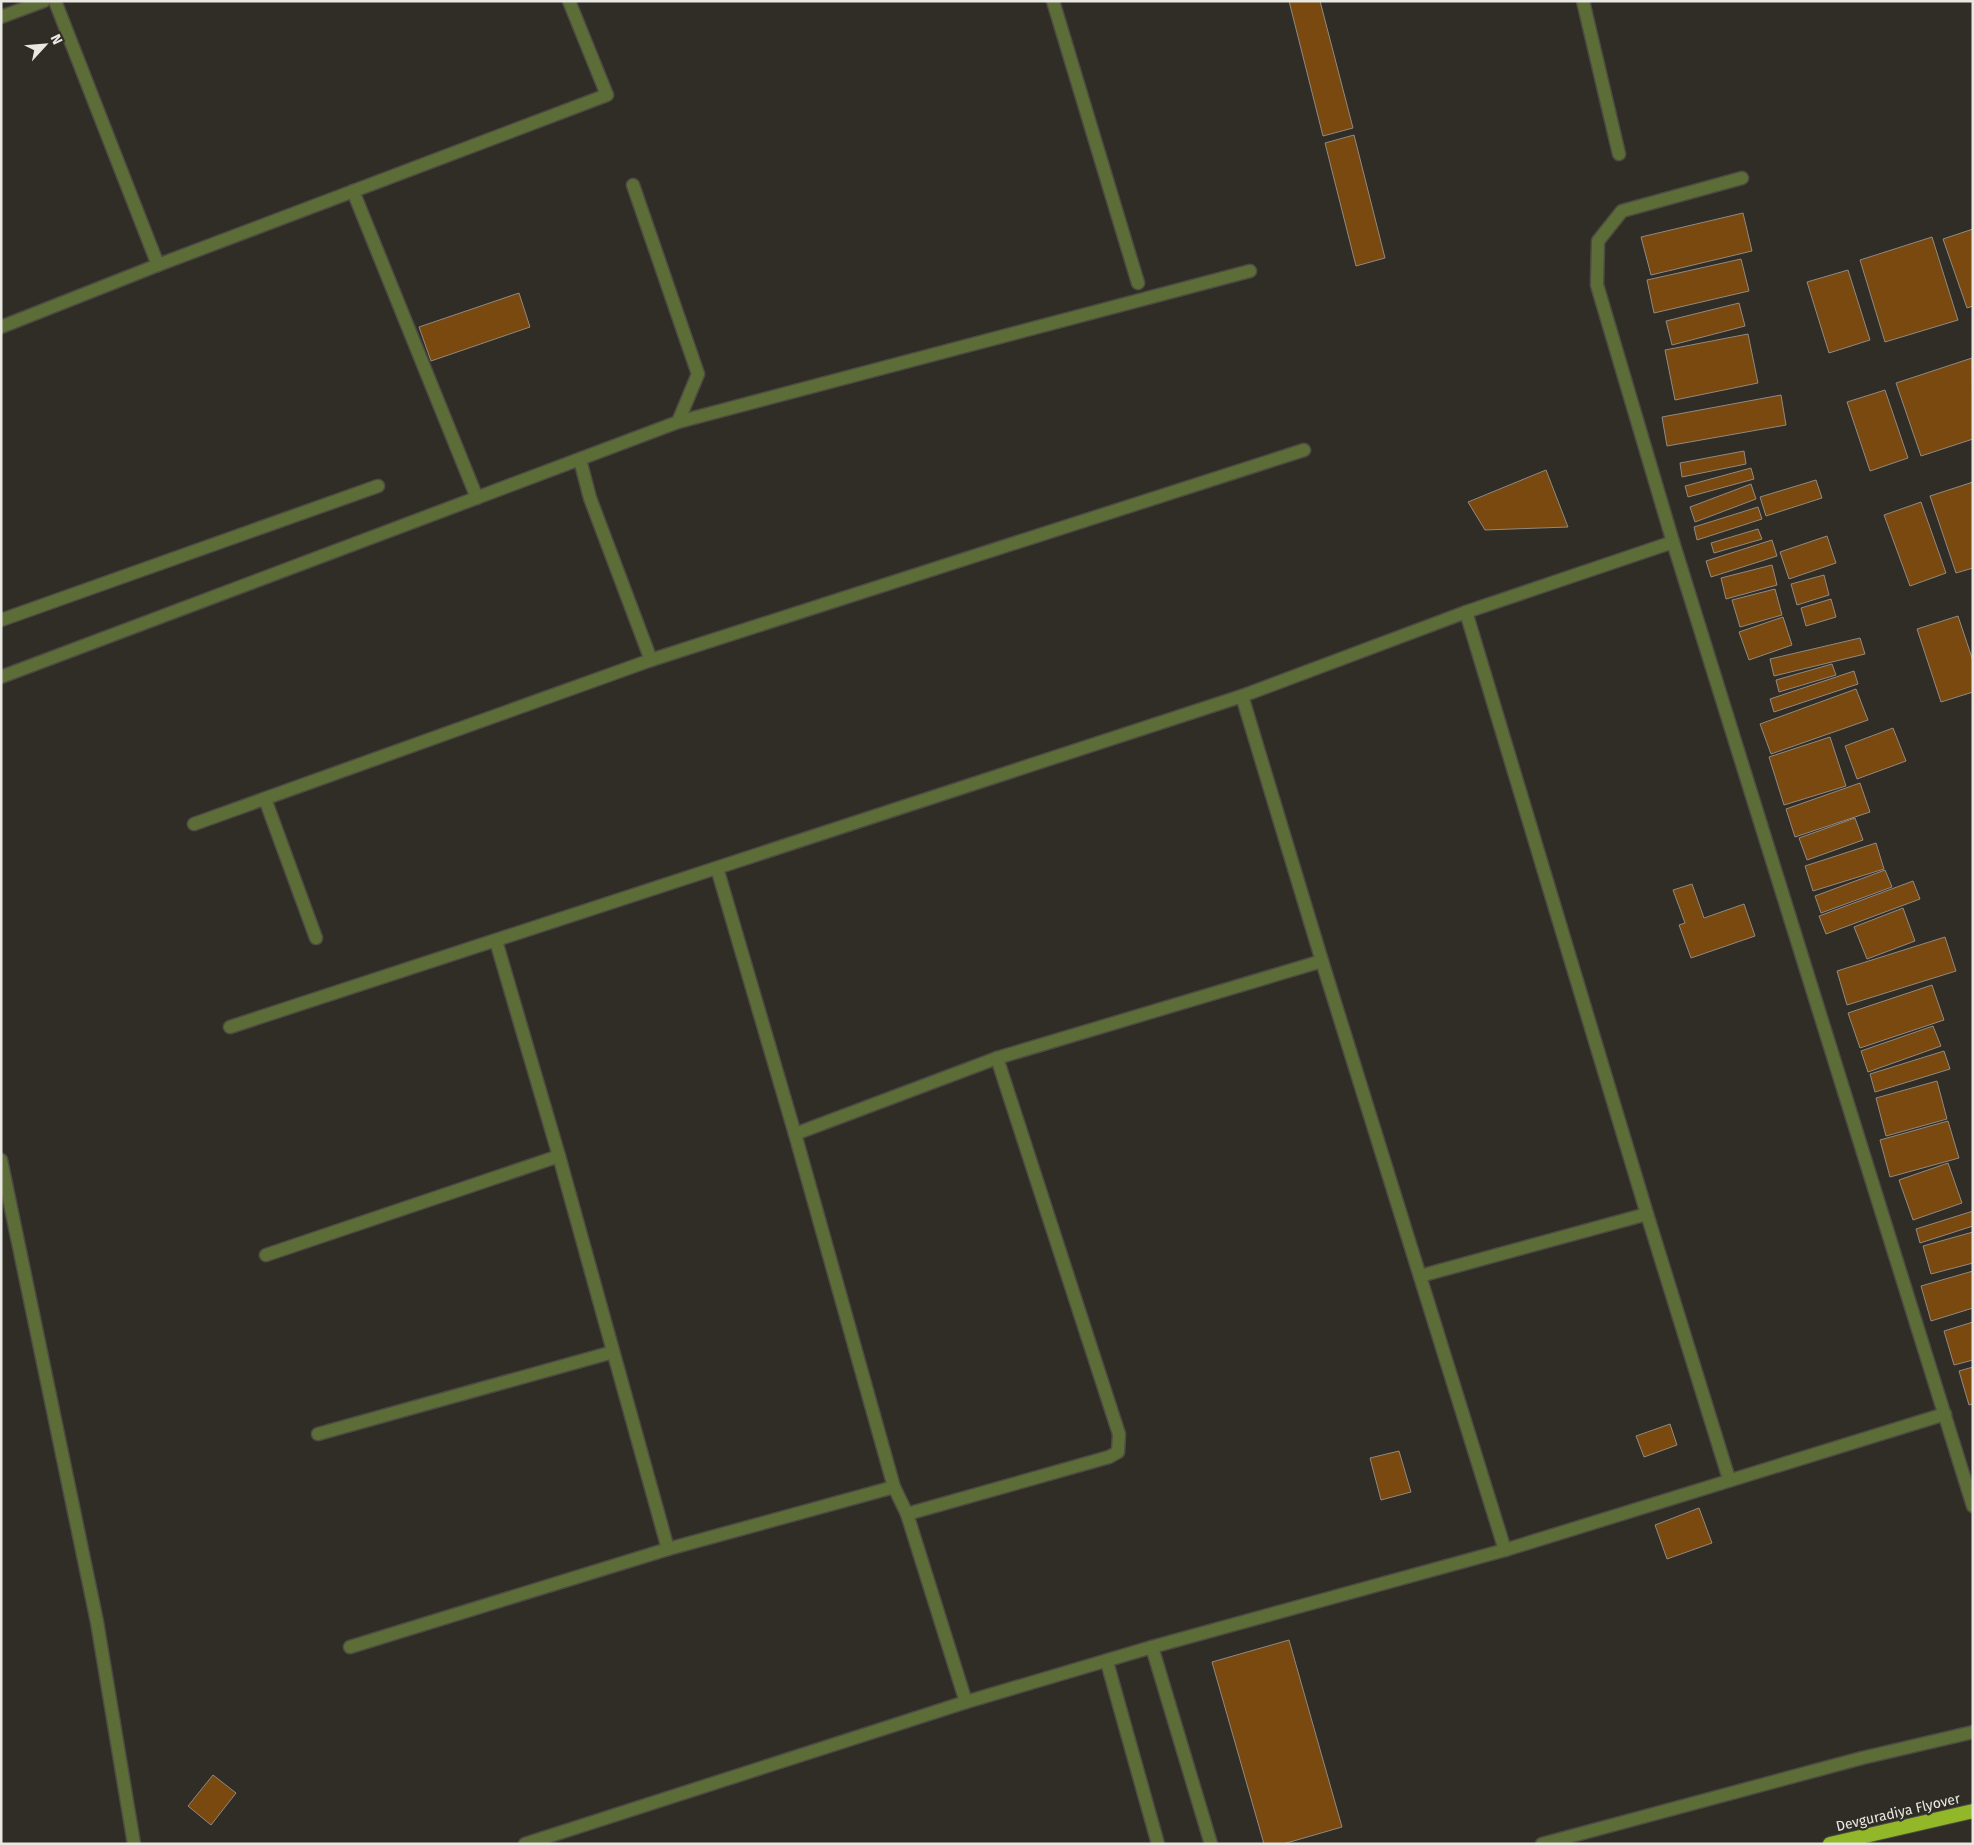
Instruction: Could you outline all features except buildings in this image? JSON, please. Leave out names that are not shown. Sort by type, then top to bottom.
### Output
[{"type":"highway","name":"Devguradiya Flyover","points":[[1830,1844],[1973,1812]]},
{"type":"street","points":[[1,17],[44,1]]},
{"type":"street","points":[[55,1],[158,265]]},
{"type":"street","points":[[1,327],[158,265],[607,95],[570,1]]},
{"type":"street","points":[[1053,1],[1138,284]]},
{"type":"street","points":[[1583,1],[1619,154]]},
{"type":"street","points":[[1742,178],[1622,211],[1598,241],[1597,285],[1673,542],[1973,1506]]},
{"type":"street","points":[[632,185],[698,374],[678,422]]},
{"type":"street","points":[[353,191],[477,498]]},
{"type":"street","points":[[1,677],[678,422],[1250,271]]},
{"type":"street","points":[[194,824],[651,660],[1304,450]]},
{"type":"street","points":[[580,460],[590,498],[651,660]]},
{"type":"street","points":[[1,620],[378,486]]},
{"type":"street","points":[[230,1027],[1242,696],[1466,612],[1673,542]]},
{"type":"street","points":[[1466,612],[1729,1480]]},
{"type":"street","points":[[1242,696],[1322,961],[1505,1550]]},
{"type":"street","points":[[264,799],[316,938]]},
{"type":"street","points":[[717,868],[795,1134],[894,1486],[907,1514],[966,1702]]},
{"type":"street","points":[[496,941],[559,1156],[668,1549]]},
{"type":"street","points":[[795,1134],[997,1058],[1322,961]]},
{"type":"street","points":[[907,1514],[1109,1457],[1118,1452],[1119,1434],[997,1058]]},
{"type":"street","points":[[266,1254],[559,1156]]},
{"type":"street","points":[[1,1160],[97,1622],[134,1844]]},
{"type":"street","points":[[1420,1276],[1647,1214]]},
{"type":"street","points":[[318,1434],[613,1352]]},
{"type":"street","points":[[525,1844],[966,1702],[1107,1662],[1152,1647],[1505,1550],[1945,1414]]},
{"type":"street","points":[[350,1646],[668,1549],[894,1486]]},
{"type":"street","points":[[1152,1647],[1212,1844]]},
{"type":"street","points":[[1107,1662],[1158,1844]]},
{"type":"street","points":[[1542,1844],[1862,1758],[1973,1732]]}]
